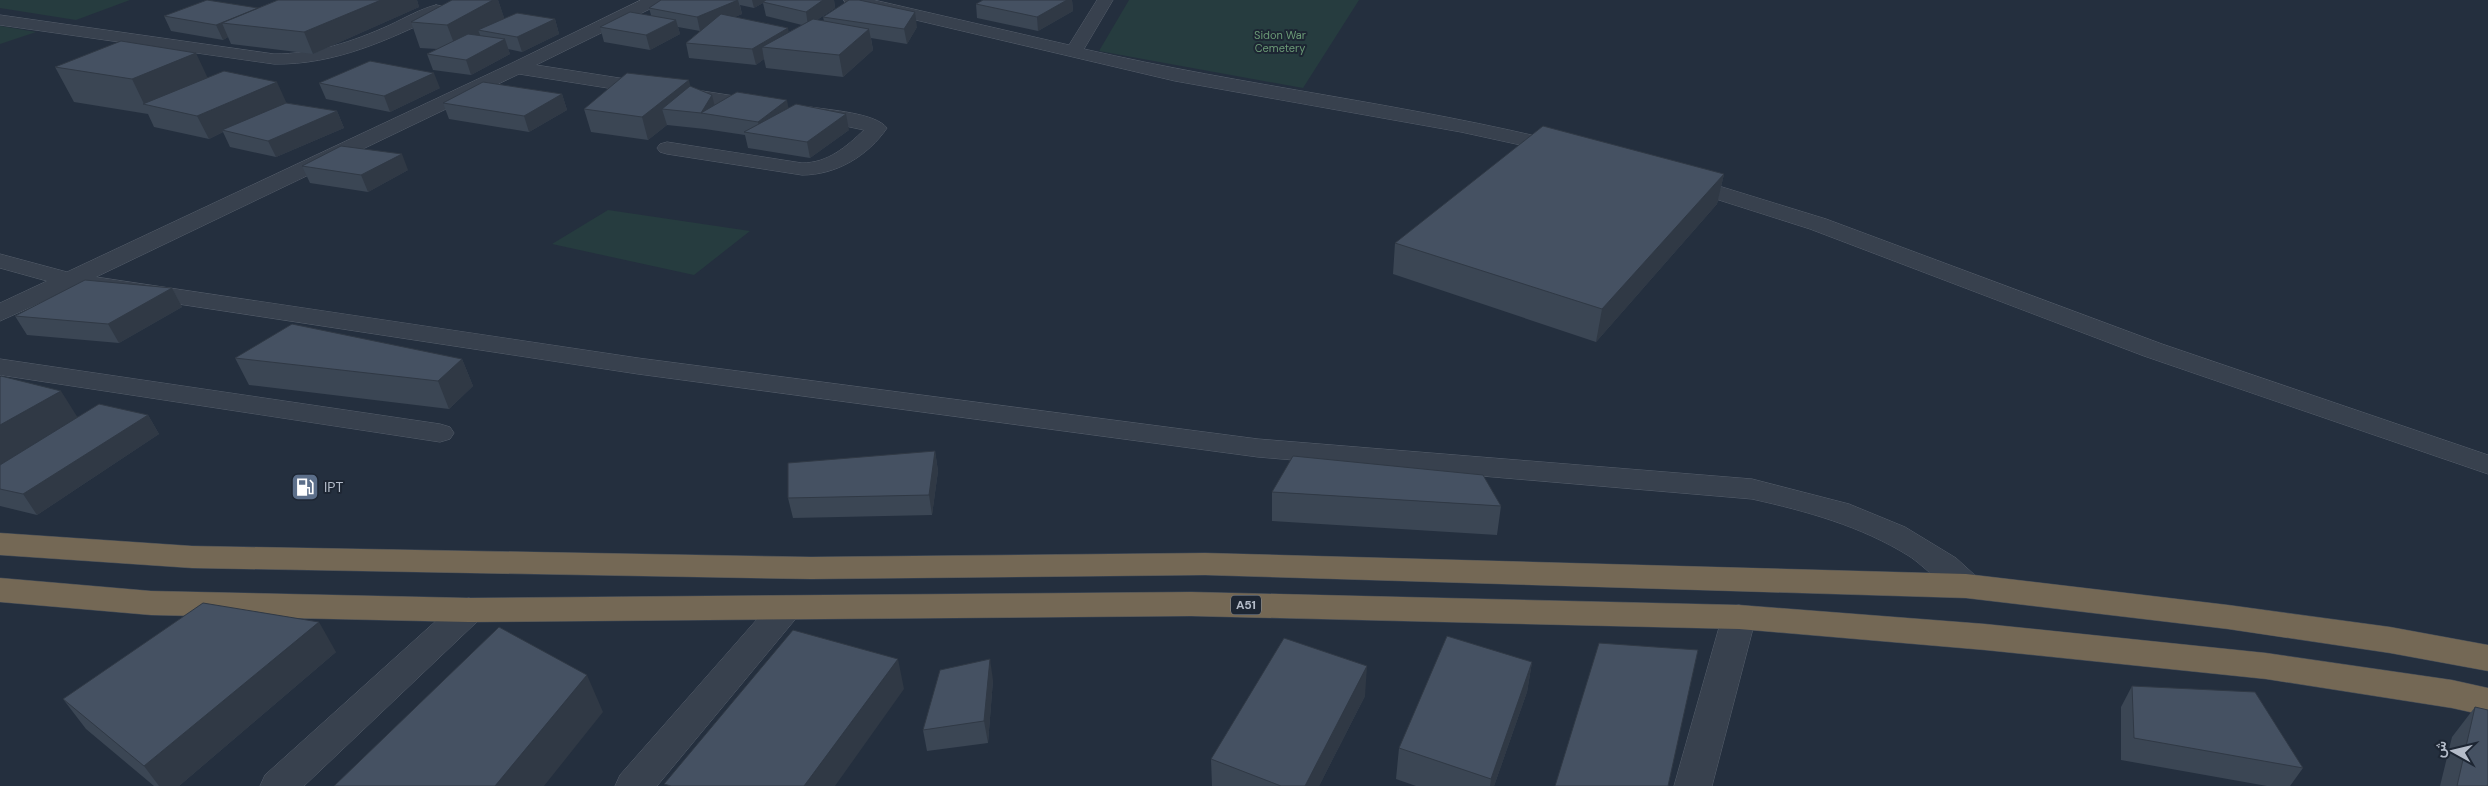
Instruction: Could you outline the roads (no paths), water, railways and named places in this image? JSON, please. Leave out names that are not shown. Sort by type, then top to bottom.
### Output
[{"type":"highway","points":[[0,544],[202,557],[811,568],[1205,564],[1966,586],[2228,617],[2390,640],[2488,658]]},
{"type":"highway","name":"A51","points":[[0,590],[151,603],[469,610],[1191,604],[1739,617],[1985,637],[2266,666],[2424,689],[2488,702]]},
{"type":"street","points":[[0,314],[517,68],[654,0]]},
{"type":"street","points":[[852,0],[1222,85],[1461,126],[1581,152]]},
{"type":"street","points":[[1074,51],[1105,0]]},
{"type":"street","points":[[0,20],[274,59],[301,60],[338,52],[436,10]]},
{"type":"street","points":[[517,68],[864,122],[877,128],[827,167],[802,169],[667,148]]},
{"type":"street","points":[[1664,175],[1818,224],[2162,353],[2488,465]]},
{"type":"street","points":[[0,262],[69,280],[638,366],[1258,448],[1752,489],[1787,497],[1861,519],[1922,550],[1946,566],[1966,586]]},
{"type":"street","points":[[0,368],[440,433]]},
{"type":"street","points":[[634,786],[786,608]]},
{"type":"street","points":[[279,786],[469,610]]},
{"type":"street","points":[[1693,786],[1739,617]]},
{"type":"place","name":"IPT","points":[[305,487]]},
{"type":"park label","name":"Sidon War Cemetery","points":[[1280,41]]}]
